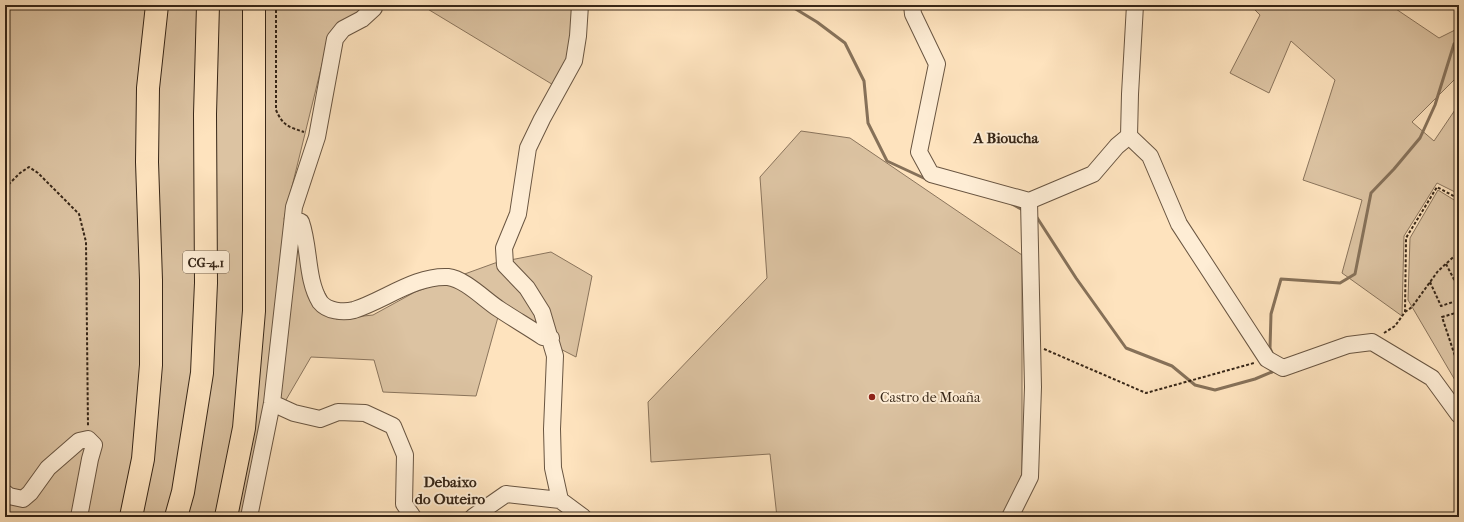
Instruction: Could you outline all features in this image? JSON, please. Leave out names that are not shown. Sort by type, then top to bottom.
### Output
[{"type":"highway","points":[[131,517],[143,459],[151,365],[151,280],[147,162],[148,88],[157,5]]},
{"type":"highway","name":"CG-4.1","points":[[176,517],[183,492],[202,373],[206,283],[204,114],[208,5]]},
{"type":"highway","points":[[226,517],[244,428],[254,311],[254,5]]},
{"type":"street","points":[[560,500],[553,468],[552,429],[555,356],[542,312],[527,288],[505,265],[504,248],[518,214],[528,148],[574,61],[578,36],[580,5]]},
{"type":"street","points":[[912,5],[913,14],[937,64],[919,152],[930,174],[1029,201],[1093,174],[1117,146],[1129,136]]},
{"type":"street","points":[[1135,5],[1129,136],[1150,156],[1179,224],[1267,359],[1283,368],[1348,345],[1372,342],[1432,378],[1459,415]]},
{"type":"street","points":[[249,517],[272,403],[294,207],[317,137],[335,39],[343,29],[362,19],[374,8]]},
{"type":"street","points":[[1010,517],[1030,477],[1033,387],[1029,201]]},
{"type":"street","points":[[293,219],[301,222],[306,236],[312,284],[321,303],[336,312],[353,310],[415,283],[447,277],[460,280],[498,308],[543,336],[550,338]]},
{"type":"street","points":[[272,403],[294,413],[320,419],[338,412],[365,413],[393,426],[405,455],[404,504],[413,517]]},
{"type":"street","points":[[5,493],[10,496],[23,499],[30,493],[48,468],[79,441],[88,439],[94,445],[79,517]]},
{"type":"street","points":[[473,517],[506,494],[560,500],[583,517]]},
{"type":"path","points":[[276,5],[276,110],[281,121],[286,126],[317,137]]},
{"type":"path","points":[[5,188],[20,173],[29,167],[38,173],[79,214],[86,242],[88,439]]},
{"type":"path","points":[[1405,312],[1406,238],[1437,187],[1459,199]]},
{"type":"path","points":[[1372,342],[1395,326],[1405,312],[1412,307],[1438,271],[1459,252]]},
{"type":"path","points":[[1446,264],[1459,289]]},
{"type":"path","points":[[1430,282],[1441,306],[1459,300]]},
{"type":"path","points":[[1459,312],[1442,317],[1459,368]]},
{"type":"path","points":[[1032,343],[1146,393],[1267,359]]},
{"type":"shaded area","points":[[5,5],[369,5],[329,36],[284,219],[327,297],[336,319],[373,315],[415,292],[495,263],[551,252],[592,276],[576,357],[498,317],[476,396],[383,392],[374,360],[311,357],[276,417],[256,517],[5,517]]},
{"type":"shaded area","points":[[421,5],[575,5],[572,48],[555,86]]},
{"type":"shaded area","points":[[1250,5],[1390,5],[1439,38],[1459,28],[1459,75],[1412,122],[1434,141],[1459,104],[1459,194],[1437,183],[1404,236],[1402,316],[1342,273],[1362,200],[1303,180],[1335,80],[1291,41],[1269,93],[1230,73],[1260,15]]},
{"type":"shaded area","points":[[801,131],[850,138],[1022,255],[1022,473],[1008,517],[777,517],[770,454],[651,462],[648,402],[767,278],[760,177]]},
{"type":"shaded area","points":[[1438,190],[1459,203],[1459,387],[1408,300],[1410,238]]},
{"type":"waterway","points":[[794,8],[817,22],[845,43],[864,81],[868,123],[887,161],[928,180]]},
{"type":"waterway","points":[[1272,353],[1270,348],[1271,314],[1281,279],[1340,283],[1355,274],[1371,193],[1394,169],[1420,138],[1435,105],[1454,44],[1459,40]]},
{"type":"waterway","points":[[1012,204],[1021,209]]},
{"type":"waterway","points":[[1036,216],[1076,278],[1126,348],[1172,366],[1195,385],[1215,390],[1255,379],[1272,372]]},
{"type":"place","name":"Castro de Moaña","points":[[872,397]]},
{"type":"district","name":"A Bioucha","points":[[1006,138]]},
{"type":"district","name":"Debaixo do Outeiro","points":[[450,490]]}]
